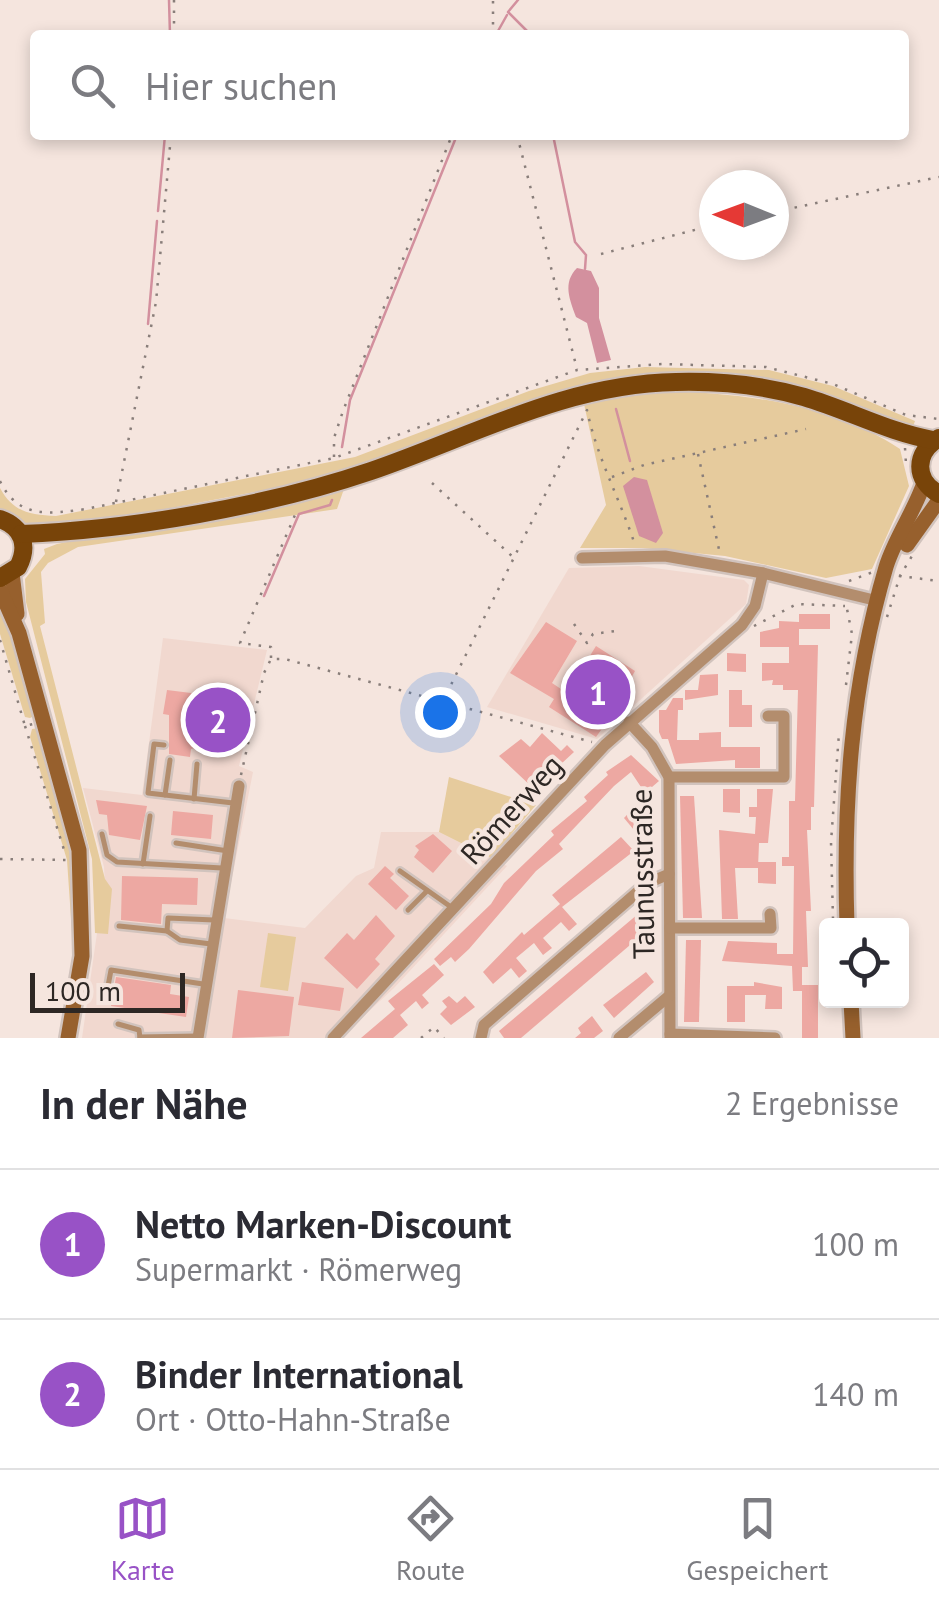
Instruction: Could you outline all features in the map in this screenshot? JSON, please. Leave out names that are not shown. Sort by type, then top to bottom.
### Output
[{"type":"main road","points":[[22,543],[338,481],[530,408],[619,387],[695,382],[805,397],[878,425],[936,439],[914,465]]},
{"type":"main road","points":[[913,433],[914,465],[934,492]]},
{"type":"main road","points":[[880,596],[899,573],[934,492]]},
{"type":"main road","points":[[847,918],[850,738],[888,561],[934,492]]},
{"type":"main road","points":[[0,518],[22,543]]},
{"type":"main road","points":[[22,543],[6,575],[44,721],[83,937],[68,1038]]},
{"type":"main road","points":[[0,590],[19,633]]},
{"type":"main road","points":[[851,1008],[853,1038]]},
{"type":"street","points":[[582,558],[639,556],[722,564],[880,596]]},
{"type":"street","name":"Römerweg","points":[[333,1038],[604,745],[742,625],[755,606],[763,573]]},
{"type":"street","points":[[668,777],[784,777],[784,716],[768,716]]},
{"type":"street","name":"Taunusstraße","points":[[630,722],[652,747],[668,777],[670,1036]]},
{"type":"street","points":[[198,1037],[239,786]]},
{"type":"street","points":[[481,1038],[484,1026],[499,1012],[648,884],[669,874]]},
{"type":"street","points":[[670,928],[771,928],[770,914]]},
{"type":"street","points":[[620,1038],[669,996]]},
{"type":"street","points":[[670,1036],[776,1038]]},
{"type":"lane","points":[[164,745],[154,744],[148,793],[236,803]]},
{"type":"lane","points":[[165,796],[170,760]]},
{"type":"lane","points":[[194,800],[197,764]]},
{"type":"lane","points":[[143,864],[150,816]]},
{"type":"lane","points":[[102,834],[107,855],[117,862],[225,868]]},
{"type":"lane","points":[[176,843],[228,851]]},
{"type":"lane","points":[[400,871],[455,910]]},
{"type":"lane","points":[[408,910],[427,890]]},
{"type":"lane","points":[[167,931],[168,918],[216,920]]},
{"type":"lane","points":[[119,926],[167,931],[180,940],[213,944]]},
{"type":"lane","points":[[106,997],[111,970],[206,984]]},
{"type":"lane","points":[[118,1024],[139,1030],[140,1038],[198,1037]]},
{"type":"path","points":[[174,0],[174,30]]},
{"type":"path","points":[[492,30],[493,0]]},
{"type":"path","points":[[116,503],[156,302],[171,140]]},
{"type":"path","points":[[334,458],[334,438],[343,411],[450,140]]},
{"type":"path","points":[[518,140],[577,370]]},
{"type":"path","points":[[789,209],[939,177]]},
{"type":"path","points":[[600,254],[699,228]]},
{"type":"path","points":[[442,703],[587,410],[600,462],[610,478],[639,556]]},
{"type":"path","points":[[914,465],[913,433],[939,419]]},
{"type":"path","points":[[610,478],[625,470],[806,429]]},
{"type":"path","points":[[698,452],[722,564]]},
{"type":"path","points":[[0,482],[11,501],[38,513]]},
{"type":"path","points":[[432,483],[514,558]]},
{"type":"path","points":[[239,786],[264,673],[271,659],[271,647],[240,643],[295,515]]},
{"type":"path","points":[[847,592],[849,580],[874,572]]},
{"type":"path","points":[[886,618],[899,573],[939,580]]},
{"type":"path","points":[[742,625],[754,626],[797,604],[846,606]]},
{"type":"path","points":[[574,624],[587,643],[593,634],[614,631]]},
{"type":"path","points":[[0,640],[72,861],[0,860]]},
{"type":"path","points":[[271,659],[285,659],[604,745]]},
{"type":"path","points":[[25,726],[44,721]]},
{"type":"path","points":[[421,1038],[434,1027],[444,1038]]},
{"type":"shaded area","points":[[577,268],[591,271],[599,288],[599,318],[611,360],[597,363],[587,323],[576,317],[569,286]]},
{"type":"shaded area","points":[[645,367],[769,370],[833,386],[915,421],[912,429],[826,395],[766,380],[658,375],[348,472],[292,485],[103,521],[32,529],[0,512],[0,488],[23,511],[56,516],[355,457],[529,391],[590,373]]},
{"type":"shaded area","points":[[661,391],[785,403],[845,421],[900,449],[909,486],[872,569],[826,578],[725,556],[642,548],[580,548],[606,505],[584,404]]},
{"type":"shaded area","points":[[634,477],[647,480],[663,533],[656,543],[639,536],[623,486]]},
{"type":"shaded area","points":[[345,486],[337,509],[78,547],[48,563],[41,572],[45,623],[40,626],[105,879],[112,889],[108,934],[95,933],[92,859],[26,602],[25,579],[45,554],[44,549],[57,544]]},
{"type":"shaded area","points":[[639,566],[744,580],[749,585],[746,604],[597,739],[487,707],[569,568]]},
{"type":"shaded area","points":[[0,597],[34,716],[30,718],[25,717],[0,634]]},
{"type":"shaded area","points":[[163,638],[267,650],[239,766],[253,772],[224,918],[305,928],[356,876],[374,868],[381,832],[439,832],[507,866],[394,988],[340,1038],[82,1038],[97,933],[108,933],[104,867],[83,788],[142,795]]},
{"type":"shaded area","points":[[39,728],[75,864],[77,933],[72,933],[67,860],[30,737],[32,729]]},
{"type":"shaded area","points":[[449,777],[536,805],[491,858],[439,832]]},
{"type":"shaded area","points":[[268,933],[296,937],[288,991],[260,987]]},
{"type":"building","points":[[799,614],[830,614],[830,629],[799,629]]},
{"type":"building","points":[[779,621],[799,622],[799,645],[818,645],[814,807],[811,830],[807,830],[811,911],[806,911],[808,967],[802,967],[802,991],[793,991],[792,966],[722,961],[728,941],[777,943],[777,954],[793,954],[794,866],[782,866],[782,857],[789,857],[789,801],[795,801],[798,690],[783,690],[783,685],[772,685],[773,680],[762,681],[762,663],[789,663],[789,647],[760,647],[760,632],[779,628]]},
{"type":"building","points":[[546,622],[577,641],[552,683],[567,693],[596,646],[635,671],[625,689],[629,691],[596,737],[549,707],[554,699],[510,673]]},
{"type":"building","points":[[727,653],[746,654],[746,672],[727,671]]},
{"type":"building","points":[[718,674],[718,695],[685,700],[685,690],[698,690],[700,675]]},
{"type":"building","points":[[199,689],[234,705],[232,728],[221,726],[209,744],[191,749],[190,757],[169,754],[169,715],[163,714],[167,690],[199,694]]},
{"type":"building","points":[[729,690],[742,690],[742,705],[752,705],[752,727],[729,727]]},
{"type":"building","points":[[673,698],[683,698],[683,710],[678,710],[677,740],[699,740],[699,733],[721,732],[721,747],[760,747],[760,768],[735,768],[735,760],[676,764],[668,739],[662,739],[659,732],[659,710],[666,710]]},
{"type":"building","points":[[542,733],[561,751],[567,745],[574,752],[534,789],[499,756],[521,739],[530,747]]},
{"type":"building","points":[[631,755],[659,781],[645,793],[631,772],[614,786],[559,844],[563,849],[536,871],[469,949],[455,962],[451,957],[440,966],[434,959],[491,904],[504,883],[554,835],[551,831],[587,801],[584,797],[608,775],[606,772]]},
{"type":"building","points":[[723,789],[740,789],[740,813],[723,812]]},
{"type":"building","points":[[757,789],[773,789],[768,843],[759,843],[758,868],[735,868],[738,919],[722,919],[719,830],[755,834],[756,817],[749,817],[749,807],[757,807]]},
{"type":"building","points":[[645,796],[655,809],[634,830],[624,818]]},
{"type":"building","points":[[680,796],[694,796],[702,918],[683,918]]},
{"type":"building","points":[[96,800],[147,806],[140,840],[109,835],[107,815],[99,814]]},
{"type":"building","points":[[173,811],[213,815],[211,839],[171,835]]},
{"type":"building","points":[[433,834],[452,851],[433,873],[414,857],[419,850],[415,846]]},
{"type":"building","points":[[621,837],[634,851],[562,907],[577,924],[569,931],[561,922],[543,938],[552,948],[543,955],[534,943],[516,958],[527,971],[519,978],[511,968],[493,984],[483,972],[522,932],[524,935],[560,904],[552,895]]},
{"type":"building","points":[[758,862],[776,862],[776,884],[758,883]]},
{"type":"building","points":[[385,866],[394,874],[390,878],[409,896],[396,910],[368,884]]},
{"type":"building","points":[[122,876],[198,878],[197,905],[162,904],[161,924],[121,920]]},
{"type":"building","points":[[638,914],[650,928],[521,1038],[504,1038],[499,1031]]},
{"type":"building","points":[[376,915],[395,936],[375,959],[380,964],[357,989],[324,958],[347,933],[354,940]]},
{"type":"building","points":[[686,940],[701,940],[699,1022],[684,1022]]},
{"type":"building","points":[[434,964],[444,975],[422,995],[429,1003],[422,1009],[416,1001],[400,1015],[408,1025],[393,1038],[361,1038],[395,1009],[388,1001]]},
{"type":"building","points":[[646,972],[654,982],[614,1018],[603,1005]]},
{"type":"building","points":[[116,977],[171,985],[170,994],[189,997],[186,1017],[111,1006]]},
{"type":"building","points":[[302,982],[344,988],[340,1011],[298,1005]]},
{"type":"building","points":[[754,982],[782,987],[782,1009],[765,1009],[766,995],[745,995],[745,1022],[727,1022],[727,986],[754,986]]},
{"type":"building","points":[[802,985],[818,985],[818,1038],[802,1038]]},
{"type":"building","points":[[238,990],[294,997],[289,1036],[232,1038]]},
{"type":"building","points":[[449,996],[457,1003],[465,996],[475,1007],[451,1025],[440,1014],[447,1007],[442,1001]]},
{"type":"building","points":[[592,1016],[603,1031],[594,1038],[575,1038],[581,1033],[578,1028]]},
{"type":"waterway","points":[[169,0],[170,30]]},
{"type":"waterway","points":[[518,0],[508,12],[526,30]]},
{"type":"waterway","points":[[499,30],[507,15]]},
{"type":"waterway","points":[[158,211],[165,140]]},
{"type":"waterway","points":[[342,447],[350,400],[455,140]]},
{"type":"waterway","points":[[554,140],[575,242],[586,255],[585,269]]},
{"type":"waterway","points":[[148,324],[157,221]]},
{"type":"waterway","points":[[616,409],[630,461]]},
{"type":"waterway","points":[[264,596],[299,514],[330,505],[332,500]]},
{"type":"place","name":"Netto Marken-Discount","points":[[598,692]]},
{"type":"place","name":"Binder International","points":[[218,720]]}]
